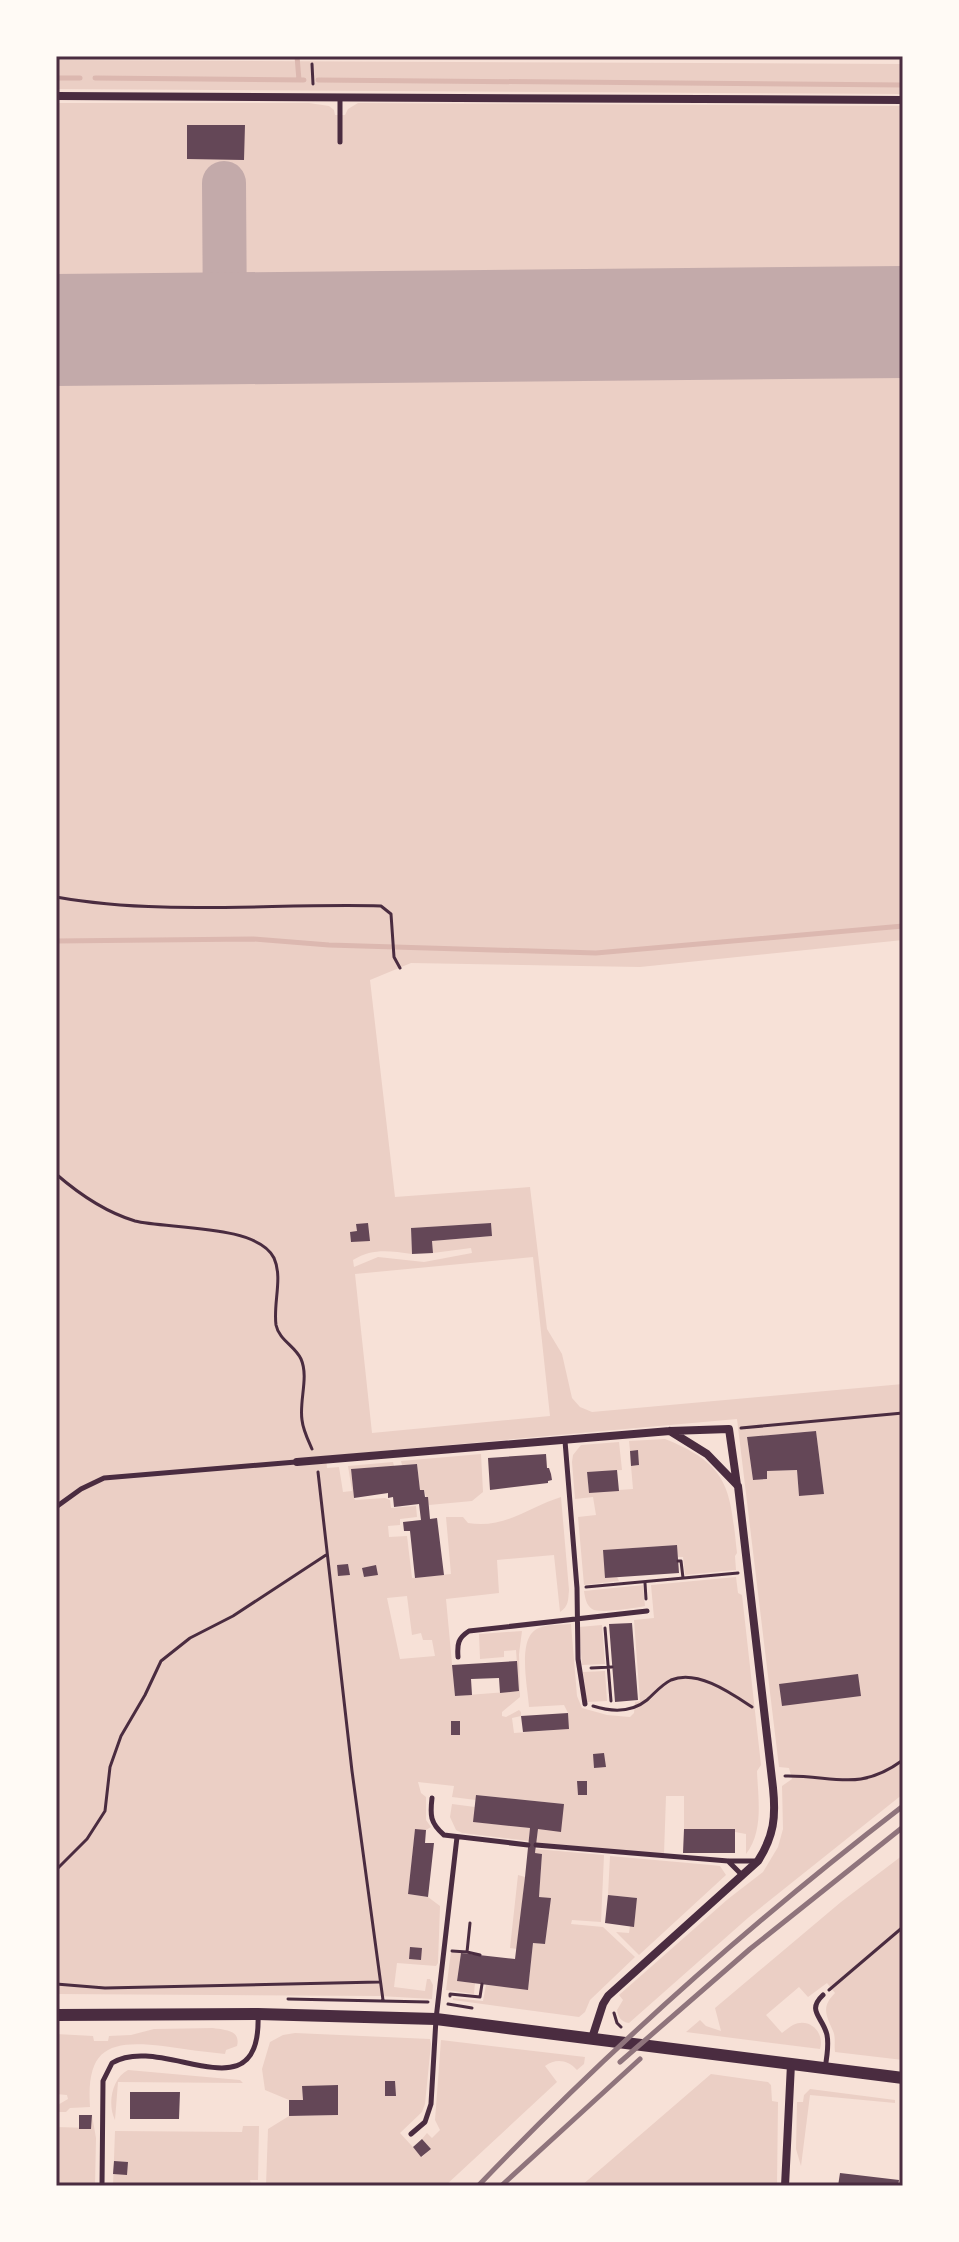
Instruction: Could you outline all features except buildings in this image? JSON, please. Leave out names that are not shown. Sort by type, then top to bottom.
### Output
[{"type":"street","points":[[56,96],[903,100]]},
{"type":"street","points":[[297,1462],[670,1431],[729,1429],[775,1826],[768,1846],[758,1861],[608,1996],[592,2038]]},
{"type":"street","points":[[670,1431],[707,1454],[738,1486]]},
{"type":"street","points":[[56,2015],[258,2014],[436,2019],[903,2078]]},
{"type":"street","points":[[785,2186],[791,2064]]},
{"type":"lane","points":[[340,96],[340,142]]},
{"type":"lane","points":[[565,1441],[580,1588],[576,1618],[585,1704]]},
{"type":"lane","points":[[56,1507],[81,1489],[104,1478],[297,1462]]},
{"type":"lane","points":[[458,1657],[460,1637],[469,1631],[647,1611]]},
{"type":"lane","points":[[432,1798],[430,1818],[444,1835],[528,1845]]},
{"type":"lane","points":[[411,2134],[425,2122],[429,2112],[436,2019],[457,1837]]},
{"type":"lane","points":[[536,1845],[758,1861]]},
{"type":"lane","points":[[728,1861],[742,1876]]},
{"type":"lane","points":[[823,1995],[814,2007],[827,2034],[825,2069]]},
{"type":"lane","points":[[102,2186],[103,2081],[108,2068],[117,2060],[130,2056],[222,2067],[239,2066],[246,2063],[255,2051],[258,2014]]},
{"type":"path","points":[[312,64],[313,96]]},
{"type":"path","points":[[56,897],[93,904],[161,906],[381,906],[391,914],[394,957],[400,968]]},
{"type":"path","points":[[56,1174],[105,1208],[134,1220],[207,1228],[236,1235],[265,1246],[273,1256],[277,1290],[276,1328],[302,1361],[302,1422],[317,1460],[383,2000]]},
{"type":"path","points":[[729,1429],[903,1413]]},
{"type":"path","points":[[56,1870],[87,1839],[105,1811],[110,1767],[121,1736],[161,1661],[190,1638],[233,1616],[327,1555]]},
{"type":"path","points":[[678,1561],[681,1561],[683,1578]]},
{"type":"path","points":[[584,1595],[580,1588],[738,1573]]},
{"type":"path","points":[[663,1574],[664,1580]]},
{"type":"path","points":[[623,1577],[624,1584]]},
{"type":"path","points":[[645,1582],[647,1611]]},
{"type":"path","points":[[604,1615],[611,1701]]},
{"type":"path","points":[[579,1669],[610,1667]]},
{"type":"path","points":[[585,1704],[624,1711],[639,1705],[673,1679],[686,1677],[718,1687],[764,1717]]},
{"type":"path","points":[[771,1776],[859,1781],[886,1773],[903,1760]]},
{"type":"path","points":[[467,1952],[470,1923]]},
{"type":"path","points":[[823,1995],[903,1927]]},
{"type":"path","points":[[445,1950],[480,1955]]},
{"type":"path","points":[[56,1984],[105,1988],[379,1982]]},
{"type":"path","points":[[449,2004],[450,1994],[480,1997],[482,1984]]},
{"type":"path","points":[[614,2007],[617,2023],[623,2028]]},
{"type":"shaded area","points":[[56,60],[903,64],[903,94],[56,89]]},
{"type":"shaded area","points":[[56,103],[309,103],[329,106],[335,115],[345,115],[358,103],[903,106],[903,940],[640,967],[411,963],[370,980],[395,1197],[530,1187],[547,1329],[562,1354],[572,1398],[580,1407],[592,1412],[903,1384],[903,1794],[749,1917],[629,2023],[624,2022],[617,2010],[623,2000],[619,1995],[763,1872],[778,1847],[783,1829],[782,1786],[792,1779],[789,1768],[779,1767],[737,1419],[326,1456],[327,1468],[339,1467],[343,1492],[352,1491],[348,1466],[393,1462],[394,1466],[351,1469],[354,1498],[385,1498],[390,1500],[391,1508],[416,1506],[417,1517],[400,1519],[400,1525],[388,1526],[389,1537],[407,1536],[412,1578],[451,1574],[446,1517],[463,1517],[468,1523],[494,1523],[561,1497],[569,1590],[568,1602],[563,1610],[560,1612],[554,1555],[497,1560],[499,1593],[446,1599],[455,1696],[519,1691],[516,1650],[504,1651],[504,1657],[480,1659],[479,1634],[522,1631],[520,1697],[502,1712],[502,1716],[506,1717],[519,1710],[521,1712],[521,1716],[512,1718],[514,1733],[569,1729],[564,1705],[529,1707],[525,1652],[532,1633],[539,1628],[571,1624],[577,1696],[582,1708],[630,1717],[634,1713],[635,1702],[640,1701],[634,1620],[654,1618],[651,1585],[736,1577],[738,1593],[742,1595],[761,1765],[757,1771],[758,1825],[752,1845],[746,1854],[746,1834],[735,1832],[735,1829],[684,1829],[684,1796],[666,1796],[664,1854],[536,1843],[538,1829],[564,1804],[477,1795],[476,1800],[452,1797],[454,1786],[418,1782],[421,1793],[426,1797],[426,1820],[431,1827],[415,1830],[408,1894],[428,1897],[440,1906],[438,1963],[436,1966],[397,1963],[394,1987],[425,1991],[427,1979],[430,1979],[432,1999],[56,1994]],"holes":[[[491,1223],[492,1236],[432,1241],[433,1253],[471,1248],[472,1253],[424,1262],[378,1257],[354,1267],[353,1260],[374,1252],[412,1254],[411,1228]],[[533,1257],[550,1416],[372,1433],[355,1274]],[[816,1431],[824,1494],[799,1496],[797,1470],[767,1471],[767,1479],[753,1480],[747,1437]],[[407,1596],[412,1635],[421,1633],[423,1640],[432,1640],[435,1656],[400,1659],[387,1598]]]},
{"type":"shaded area","points":[[665,1439],[703,1459],[723,1482],[732,1512],[736,1570],[685,1575],[683,1557],[678,1557],[676,1545],[604,1550],[619,1581],[584,1585],[578,1517],[596,1515],[593,1497],[575,1499],[573,1455],[581,1445],[619,1442],[622,1470],[587,1472],[589,1492],[633,1489],[631,1466],[639,1465],[638,1451],[630,1451],[629,1441]]},
{"type":"shaded area","points":[[481,1454],[483,1492],[472,1501],[429,1505],[424,1490],[420,1490],[417,1464],[402,1465],[401,1461]]},
{"type":"shaded area","points":[[643,1585],[645,1606],[617,1610],[592,1609],[584,1591]]},
{"type":"shaded area","points":[[602,1625],[605,1664],[582,1665],[579,1627]]},
{"type":"shaded area","points":[[605,1671],[607,1701],[587,1702],[583,1672]]},
{"type":"shaded area","points":[[452,1804],[475,1807],[474,1822],[530,1828],[529,1841],[462,1833],[456,1830],[450,1817]]},
{"type":"shaded area","points":[[536,1849],[604,1855],[601,1922],[572,1920],[571,1924],[603,1927],[635,1957],[590,2000],[579,2017],[453,2000],[483,2001],[486,1985],[528,1989],[533,1943],[545,1944],[550,1899],[539,1897],[542,1854],[535,1853]]},
{"type":"shaded area","points":[[903,1855],[903,2060],[835,2052],[834,2033],[826,2011],[835,1993],[827,1983],[808,1997],[799,1987],[766,2015],[782,2033],[799,2023],[815,2028],[820,2037],[820,2049],[686,2032],[700,2020],[706,2026],[721,2031],[715,2008],[841,1902]]},
{"type":"shaded area","points":[[610,1856],[720,1866],[726,1875],[639,1955],[616,1932],[629,1933],[630,1926],[634,1926],[637,1898],[608,1895]]},
{"type":"shaded area","points":[[518,1875],[525,1877],[517,1949],[510,1948]]},
{"type":"shaded area","points":[[451,1952],[461,1953],[457,1981],[475,1983],[474,1994],[446,1990]]},
{"type":"shaded area","points":[[213,2028],[234,2034],[237,2046],[226,2050],[225,2054],[144,2044],[116,2047],[105,2052],[92,2071],[90,2107],[57,2112],[56,2106],[68,2099],[67,2095],[56,2094],[56,2034],[93,2036],[94,2041],[108,2041],[109,2036],[154,2029]]},
{"type":"shaded area","points":[[295,2033],[430,2039],[425,2104],[422,2112],[400,2133],[422,2157],[431,2149],[422,2139],[427,2133],[432,2138],[440,2130],[435,2120],[441,2040],[585,2057],[584,2064],[577,2070],[562,2061],[545,2066],[557,2082],[445,2186],[266,2186],[268,2129],[289,2116],[338,2115],[337,2085],[303,2086],[303,2100],[289,2100],[265,2090],[262,2069],[270,2042]]},
{"type":"shaded area","points":[[128,2070],[240,2080],[243,2083],[118,2082],[115,2120],[111,2107],[112,2092],[118,2079]]},
{"type":"shaded area","points":[[711,2074],[768,2082],[771,2085],[772,2101],[778,2102],[777,2186],[581,2186]]},
{"type":"shaded area","points":[[810,2089],[895,2100],[895,2103],[810,2095],[801,2166],[796,2149],[797,2102],[803,2102],[804,2095]]},
{"type":"shaded area","points":[[92,2115],[96,2138],[95,2186],[56,2186],[56,2127],[91,2128]]},
{"type":"shaded area","points":[[243,2126],[259,2126],[258,2180],[250,2180],[251,2186],[113,2186],[115,2131],[242,2132]]},
{"type":"waterway","points":[[297,56],[299,80]]},
{"type":"waterway","points":[[56,78],[80,78]]},
{"type":"waterway","points":[[95,78],[304,80]]},
{"type":"waterway","points":[[318,80],[903,85]]},
{"type":"waterway","points":[[56,941],[253,939],[329,945],[596,953],[903,926]]},
{"type":"taxiway","points":[[224,183],[225,329]]},
{"type":"runway","points":[[56,330],[903,322]]},
{"type":"railway","points":[[478,2186],[578,2085],[683,1988],[791,1895],[903,1806]]},
{"type":"railway","points":[[620,2062],[750,1949],[903,1827]]},
{"type":"railway","points":[[501,2186],[640,2059]]}]
